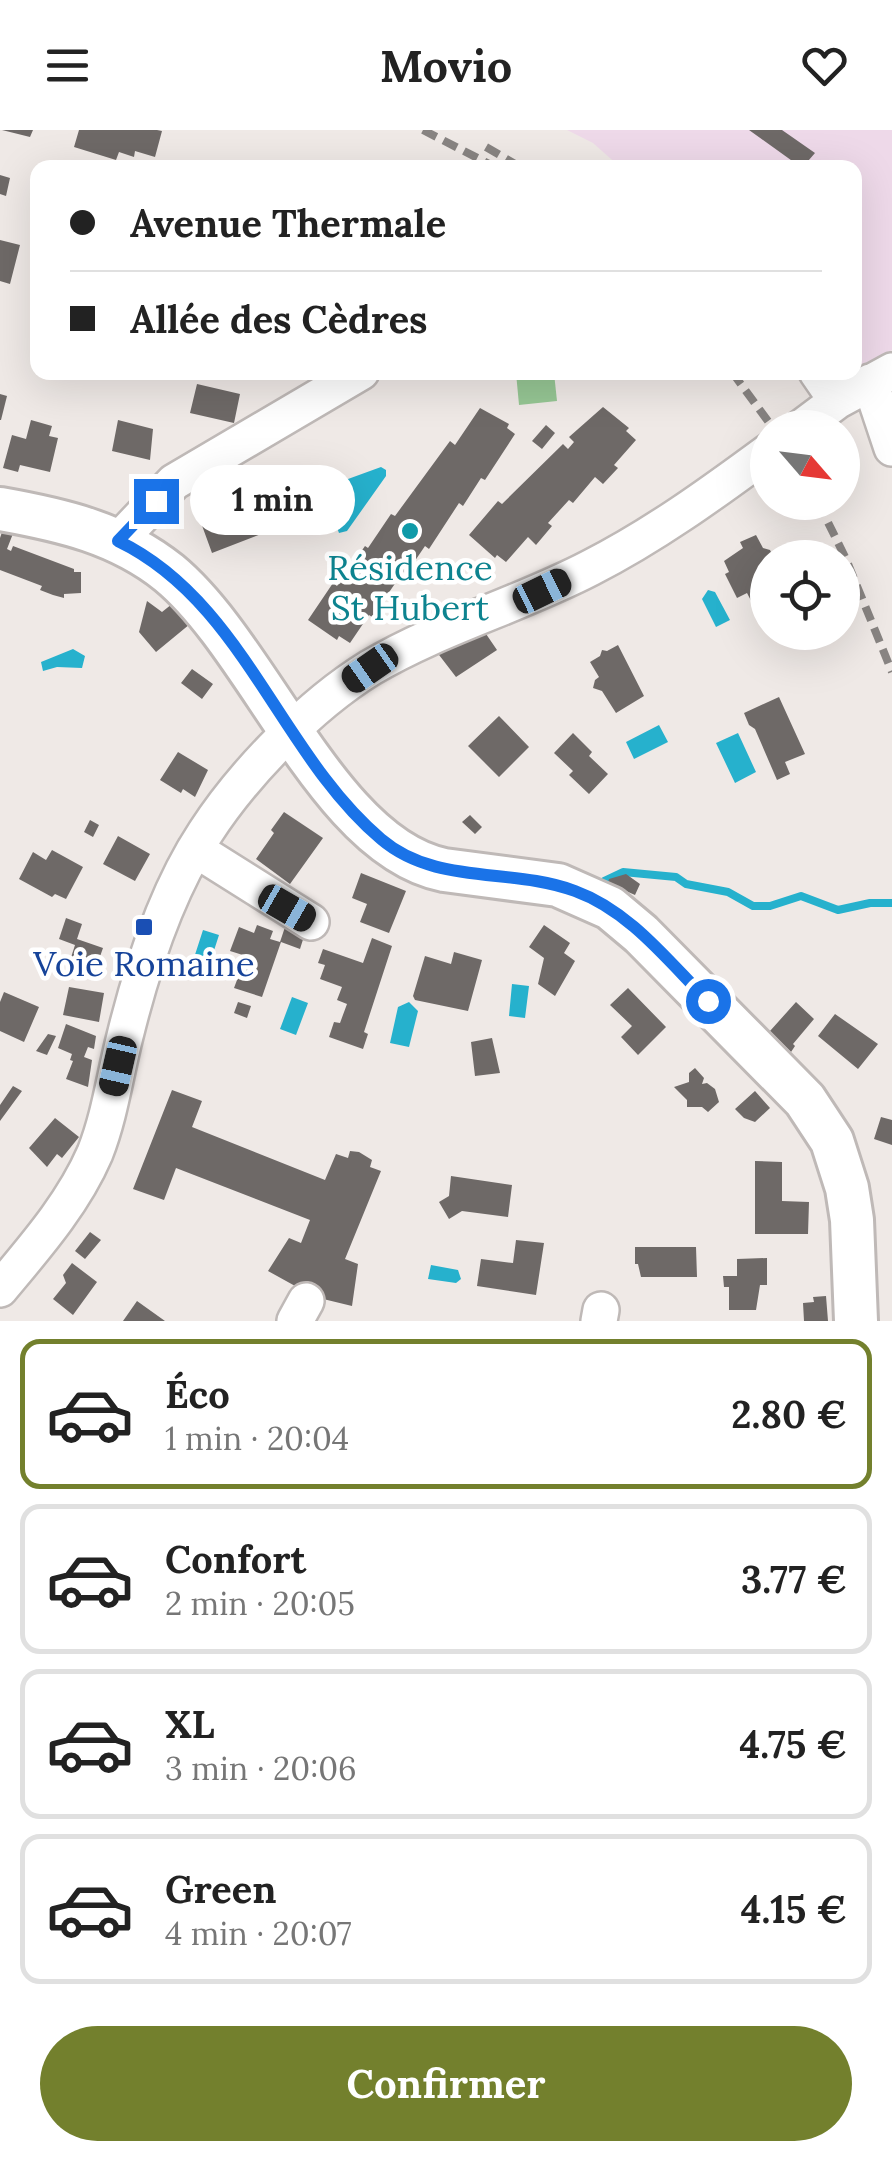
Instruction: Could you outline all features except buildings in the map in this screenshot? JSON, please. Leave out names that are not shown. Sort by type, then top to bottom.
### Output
[{"type":"main road","points":[[0,509],[73,524],[118,541],[148,558],[190,593],[348,806],[382,840],[411,860],[444,870],[558,885],[620,914],[815,1113],[838,1156],[852,1220],[856,1321]]},
{"type":"street","points":[[881,376],[892,448]]},
{"type":"street","points":[[118,541],[174,482],[347,380]]},
{"type":"street","points":[[812,410],[827,386],[859,380]]},
{"type":"street","points":[[0,1289],[42,1239],[82,1180],[107,1120],[142,974],[195,849],[244,782],[336,692],[370,668],[594,566],[704,499],[750,465]]},
{"type":"street","points":[[195,849],[311,922]]},
{"type":"shaded area","points":[[567,130],[892,130],[892,350],[862,365],[862,160],[612,160],[593,143]]},
{"type":"green space","points":[[517,380],[555,380],[557,401],[519,405]]},
{"type":"water","points":[[381,467],[386,476],[347,531],[339,533],[326,487]]},
{"type":"water","points":[[708,590],[715,592],[730,620],[716,627],[702,599]]},
{"type":"water","points":[[73,649],[85,656],[82,668],[43,671],[41,662]]},
{"type":"water","points":[[659,725],[668,742],[634,759],[626,742]]},
{"type":"water","points":[[738,733],[756,772],[735,783],[716,743]]},
{"type":"water","points":[[203,930],[219,935],[208,969],[192,964]]},
{"type":"water","points":[[512,984],[529,986],[525,1018],[509,1016]]},
{"type":"water","points":[[292,997],[308,1003],[296,1035],[280,1029]]},
{"type":"water","points":[[409,1002],[418,1011],[409,1047],[390,1043],[398,1007]]},
{"type":"water","points":[[431,1265],[458,1270],[461,1279],[456,1283],[428,1279]]},
{"type":"waterway","points":[[604,881],[623,872],[676,877],[686,884],[728,892],[753,906],[770,906],[801,896],[838,910],[892,903]]},
{"type":"railway","points":[[423,130],[481,160]]},
{"type":"railway","points":[[486,147],[508,160]]},
{"type":"railway","points":[[738,380],[760,410]]},
{"type":"railway","points":[[827,520],[892,672]]},
{"type":"place","name":"Résidence St Hubert","points":[[410,531]]},
{"type":"place","name":"Voie Romaine","points":[[144,927]]},
{"type":"route","points":[[156,501],[118,541],[171,575],[206,611],[338,794],[368,828],[398,852],[426,866],[538,881],[592,898],[628,921],[708,1001]]}]
